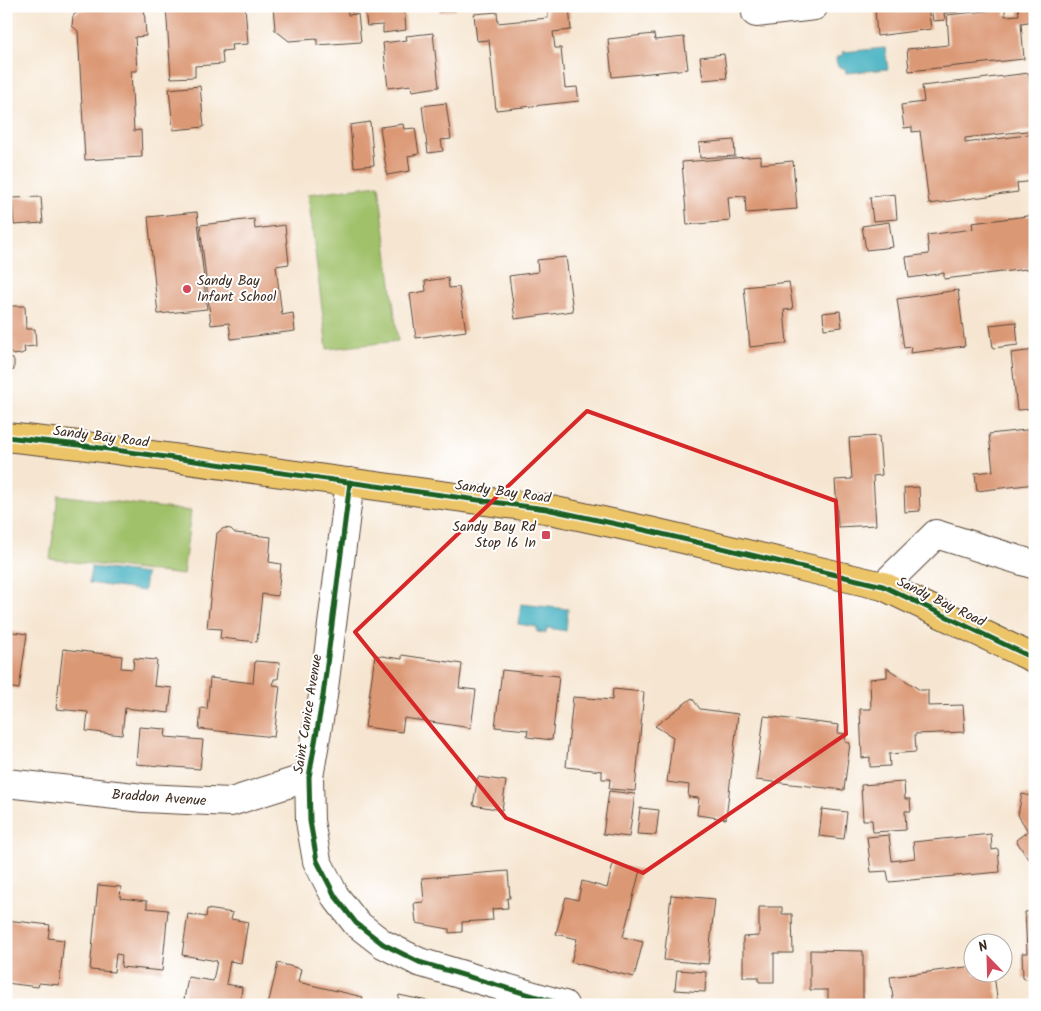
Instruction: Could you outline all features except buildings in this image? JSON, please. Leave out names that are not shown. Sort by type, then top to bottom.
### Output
[{"type":"main road","name":"Sandy Bay Road","points":[[6,437],[89,446],[546,509],[649,531],[883,586],[1035,659]]},
{"type":"street","points":[[756,14],[814,6]]},
{"type":"street","name":"Saint Canice Avenue","points":[[350,482],[324,696],[309,777],[310,821],[317,860],[335,896],[356,923],[382,944],[419,962],[564,1005]]},
{"type":"street","points":[[883,586],[936,534],[1035,565]]},
{"type":"street","name":"Braddon Avenue","points":[[6,783],[143,798],[231,802],[309,777]]},
{"type":"highlighted area","points":[[587,411],[836,501],[846,734],[643,873],[506,818],[355,632]]},
{"type":"green space","points":[[379,185],[398,341],[327,349],[308,194]]},
{"type":"green space","points":[[58,495],[191,511],[183,575],[50,559]]},
{"type":"water","points":[[885,48],[888,69],[846,73],[845,68],[839,66],[836,62],[836,58],[843,55],[843,52]]},
{"type":"water","points":[[91,567],[146,574],[144,591],[89,583]]},
{"type":"water","points":[[521,604],[568,609],[566,631],[547,628],[546,633],[537,632],[537,627],[518,624]]},
{"type":"cycle path","points":[[6,437],[79,445],[546,509],[649,531],[883,586],[1035,659]]},
{"type":"cycle path","points":[[350,482],[323,696],[309,777],[310,821],[317,861],[335,896],[356,923],[383,944],[419,962],[564,1005]]},
{"type":"place","name":"Sandy Bay Infant School","points":[[187,289]]},
{"type":"place","name":"Sandy Bay Rd Stop 16 In","points":[[546,535]]}]
